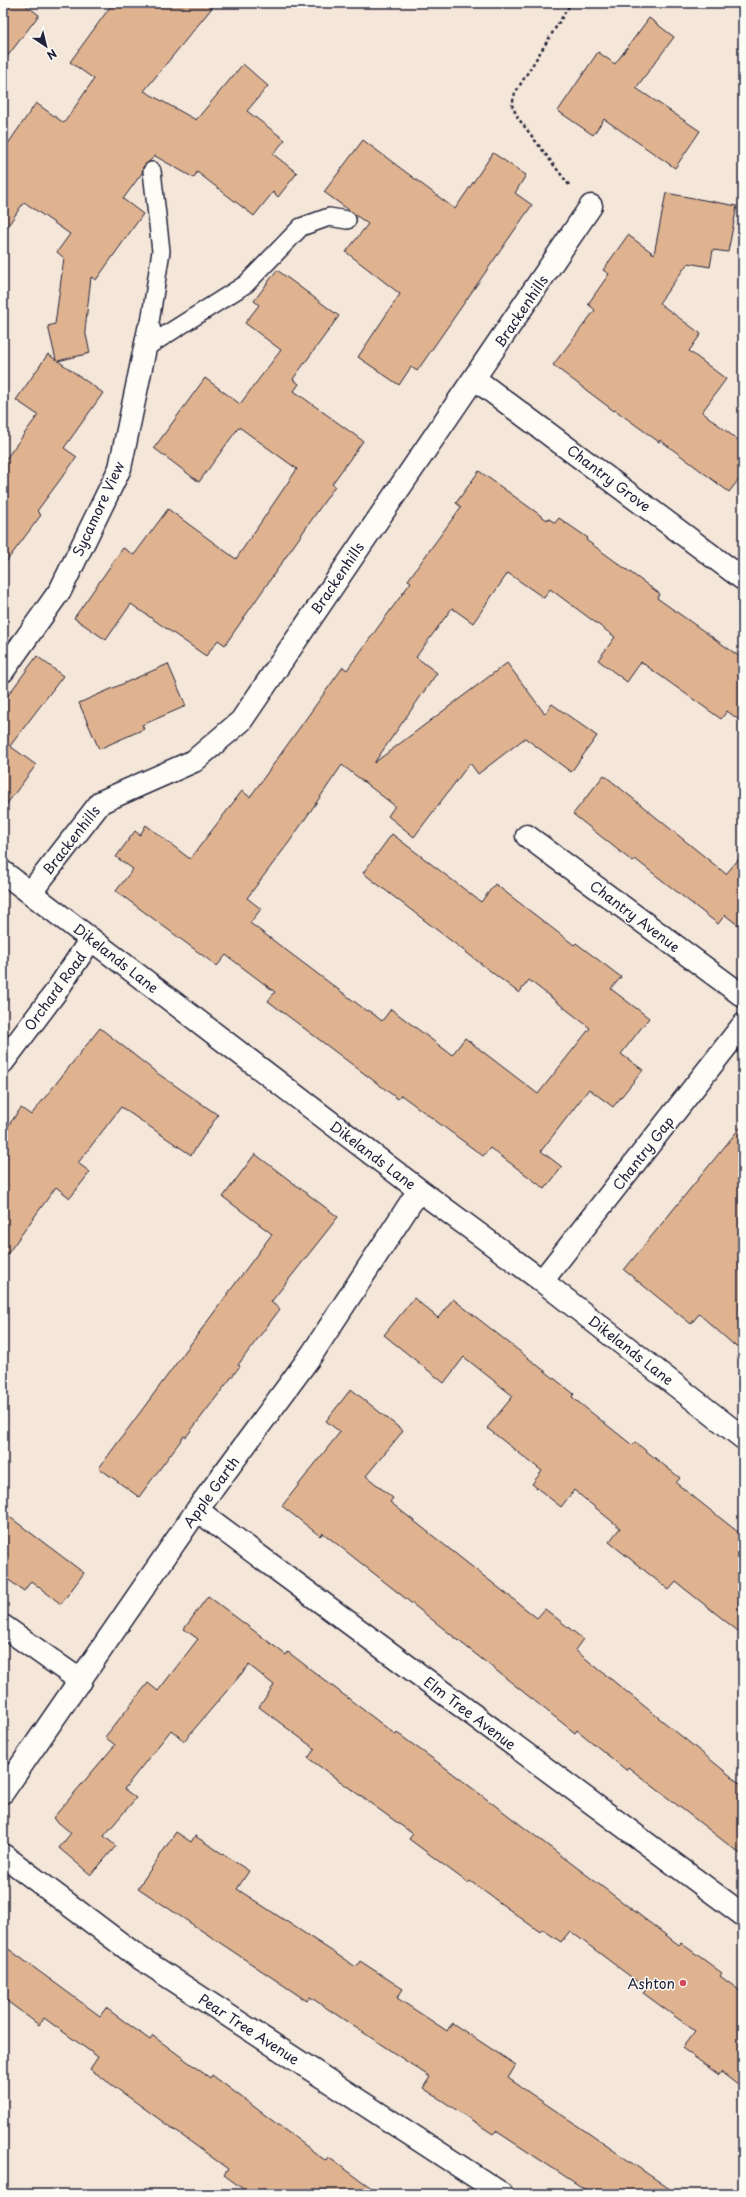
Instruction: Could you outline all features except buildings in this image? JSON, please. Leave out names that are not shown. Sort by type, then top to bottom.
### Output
[{"type":"street","name":"Brackenhills","points":[[31,892],[101,802],[194,761],[241,721],[329,589],[475,379],[591,206]]},
{"type":"street","name":"Sycamore View","points":[[3,671],[61,589],[120,468],[147,339]]},
{"type":"street","name":"Chantry Grove","points":[[475,379],[743,579]]},
{"type":"street","name":"Chantry Avenue","points":[[527,836],[743,996]]},
{"type":"street","name":"Dikelands Lane","points":[[3,872],[419,1190],[542,1280],[743,1438]]},
{"type":"street","name":"Orchard Road","points":[[3,1062],[55,993],[92,940]]},
{"type":"street","name":"Chantry Gap","points":[[542,1280],[743,1025]]},
{"type":"street","name":"Apple Garth","points":[[3,1792],[81,1681],[197,1510],[312,1354],[419,1190]]},
{"type":"street","name":"Elm Tree Avenue","points":[[197,1510],[743,1915]]},
{"type":"street","points":[[3,1626],[81,1681]]},
{"type":"street","name":"Pear Tree Avenue","points":[[3,1855],[137,1956],[502,2194]]},
{"type":"lane","points":[[147,339],[161,251],[152,171]]},
{"type":"lane","points":[[147,339],[246,284],[301,227],[329,217],[347,220]]},
{"type":"path","points":[[571,3],[515,93],[512,105],[518,118],[561,177],[591,206]]},
{"type":"place","name":"Ashton","points":[[683,1983]]}]
